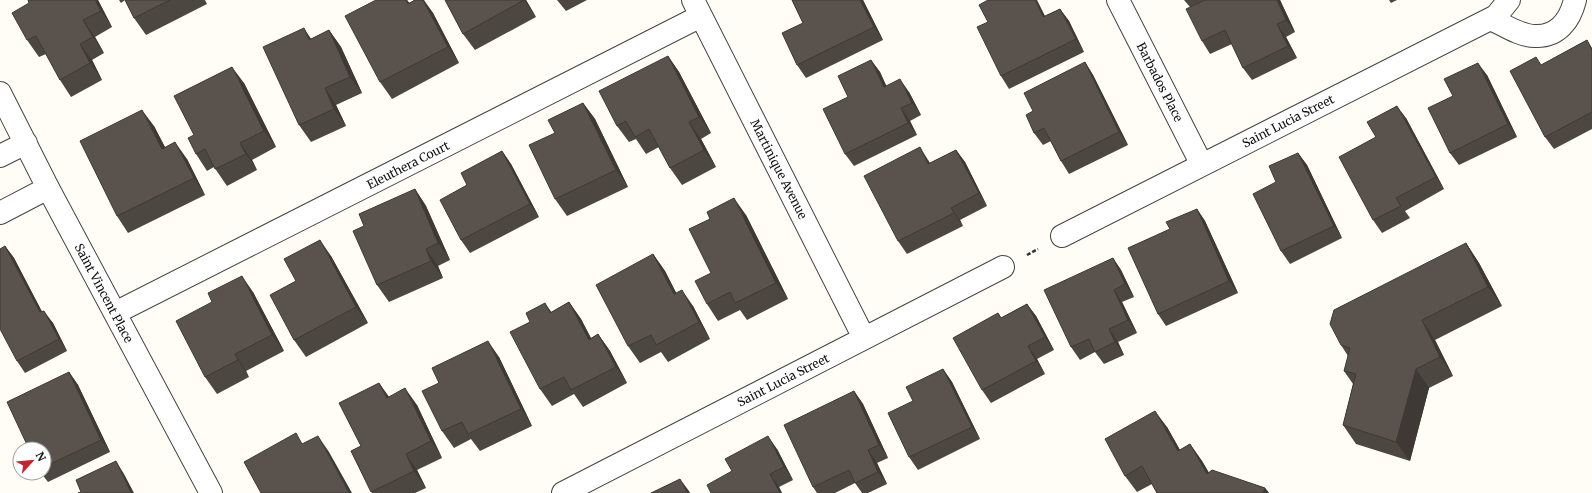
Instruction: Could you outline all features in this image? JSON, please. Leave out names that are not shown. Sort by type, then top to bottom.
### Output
[{"type":"street","name":"Barbados Place","points":[[1118,0],[1202,164]]},
{"type":"street","name":"Saint Lucia Street","points":[[1062,236],[1491,19],[1496,16],[1509,0]]},
{"type":"street","points":[[1491,19],[1520,33],[1534,36],[1549,34],[1562,26],[1572,14],[1575,0]]},
{"type":"street","name":"Eleuthera Court","points":[[115,313],[697,8]]},
{"type":"street","name":"Martinique Avenue","points":[[697,8],[864,338]]},
{"type":"street","name":"Saint Vincent Place","points":[[0,92],[48,188],[211,493]]},
{"type":"street","points":[[0,156],[26,143]]},
{"type":"street","points":[[0,213],[48,188]]},
{"type":"street","name":"Saint Lucia Street","points":[[563,493],[1003,267]]},
{"type":"path","points":[[1003,267],[1062,236]]},
{"type":"building","points":[[28,0],[95,0],[101,11],[83,20],[93,37],[80,44],[90,63],[60,80],[36,36],[27,40],[12,13],[29,3]]},
{"type":"building","points":[[125,0],[170,0],[134,18]]},
{"type":"building","points":[[376,0],[406,0],[408,4],[415,0],[423,0],[448,47],[380,82],[345,16]]},
{"type":"building","points":[[445,0],[524,0],[463,34]]},
{"type":"building","points":[[792,0],[860,0],[874,27],[797,65],[782,33],[803,23]]},
{"type":"building","points":[[988,0],[1035,0],[1043,17],[1060,9],[1076,39],[1001,76],[977,27],[988,22],[979,5]]},
{"type":"building","points":[[1205,0],[1277,0],[1286,20],[1277,24],[1288,46],[1243,68],[1225,30],[1202,41],[1186,9]]},
{"type":"building","points":[[304,28],[309,40],[329,30],[350,77],[325,88],[334,109],[299,125],[263,47]]},
{"type":"building","points":[[1587,40],[1592,50],[1592,112],[1545,137],[1510,71],[1536,57],[1541,65]]},
{"type":"building","points":[[668,56],[699,117],[689,122],[704,150],[670,168],[649,129],[635,137],[626,121],[617,126],[599,91]]},
{"type":"building","points":[[871,60],[884,87],[900,79],[912,103],[901,108],[908,123],[845,154],[823,109],[848,97],[838,76]]},
{"type":"building","points":[[1085,62],[1119,132],[1061,161],[1044,128],[1034,133],[1026,115],[1033,111],[1024,93]]},
{"type":"building","points":[[1478,63],[1508,124],[1450,153],[1428,108],[1453,96],[1444,79]]},
{"type":"building","points":[[232,67],[264,131],[240,143],[246,154],[215,169],[205,149],[196,154],[188,138],[194,135],[174,96]]},
{"type":"building","points":[[583,103],[616,170],[555,199],[529,145],[555,133],[548,120]]},
{"type":"building","points":[[1397,106],[1436,177],[1396,198],[1401,206],[1373,220],[1339,157],[1376,137],[1367,122]]},
{"type":"building","points":[[142,110],[162,149],[175,142],[194,178],[117,216],[80,141]]},
{"type":"building","points":[[920,147],[928,164],[956,150],[979,193],[951,208],[954,213],[898,241],[864,176]]},
{"type":"building","points":[[502,151],[530,204],[461,240],[440,200],[467,185],[461,173]]},
{"type":"building","points":[[1298,153],[1334,226],[1281,251],[1253,194],[1276,182],[1269,166]]},
{"type":"building","points":[[415,189],[438,243],[426,249],[431,261],[377,285],[353,231],[364,226],[359,214]]},
{"type":"building","points":[[734,198],[776,283],[735,303],[730,292],[707,304],[695,281],[711,273],[689,229],[710,219],[707,212]]},
{"type":"building","points":[[1197,209],[1229,281],[1158,314],[1128,248],[1170,229],[1166,222]]},
{"type":"building","points":[[320,240],[356,307],[294,340],[270,295],[296,281],[284,259]]},
{"type":"building","points":[[1466,243],[1488,287],[1422,320],[1440,357],[1416,369],[1396,442],[1343,425],[1356,374],[1344,371],[1350,348],[1341,345],[1330,324],[1334,310]]},
{"type":"building","points":[[5,246],[40,312],[44,311],[59,339],[17,361],[0,329],[0,249]]},
{"type":"building","points":[[653,254],[674,294],[682,290],[699,322],[656,345],[651,335],[628,346],[596,285]]},
{"type":"building","points":[[1113,258],[1125,284],[1114,290],[1128,320],[1109,329],[1115,342],[1095,352],[1089,339],[1071,347],[1044,290]]},
{"type":"building","points":[[242,276],[272,335],[235,354],[238,360],[205,377],[176,321],[212,302],[208,293]]},
{"type":"building","points":[[569,302],[589,340],[598,334],[616,367],[571,390],[564,377],[540,389],[510,332],[530,322],[526,313],[545,303],[550,313]]},
{"type":"building","points":[[1027,304],[1045,337],[1028,346],[1036,361],[982,390],[953,338],[998,313],[1001,318]]},
{"type":"building","points":[[488,341],[521,409],[468,434],[462,422],[442,431],[422,391],[439,383],[432,368]]},
{"type":"building","points":[[943,369],[972,427],[909,457],[888,413],[913,401],[906,387]]},
{"type":"building","points":[[69,372],[101,440],[52,463],[52,441],[25,441],[7,402]]},
{"type":"building","points":[[379,383],[387,398],[405,388],[431,441],[406,454],[414,471],[371,492],[351,451],[361,446],[339,403]]},
{"type":"building","points":[[854,391],[879,445],[868,450],[878,472],[855,483],[849,470],[813,487],[784,425]]},
{"type":"building","points":[[1155,411],[1178,451],[1190,444],[1207,474],[1212,470],[1265,488],[1263,493],[1157,493],[1142,466],[1125,476],[1105,439]]},
{"type":"building","points":[[296,433],[302,444],[318,436],[349,493],[261,493],[244,462]]},
{"type":"building","points":[[768,436],[784,467],[770,474],[780,493],[711,493],[707,485],[732,471],[725,459]]},
{"type":"building","points":[[116,461],[131,493],[78,493],[81,492],[76,480]]},
{"type":"building","points":[[680,479],[687,493],[651,493]]}]
